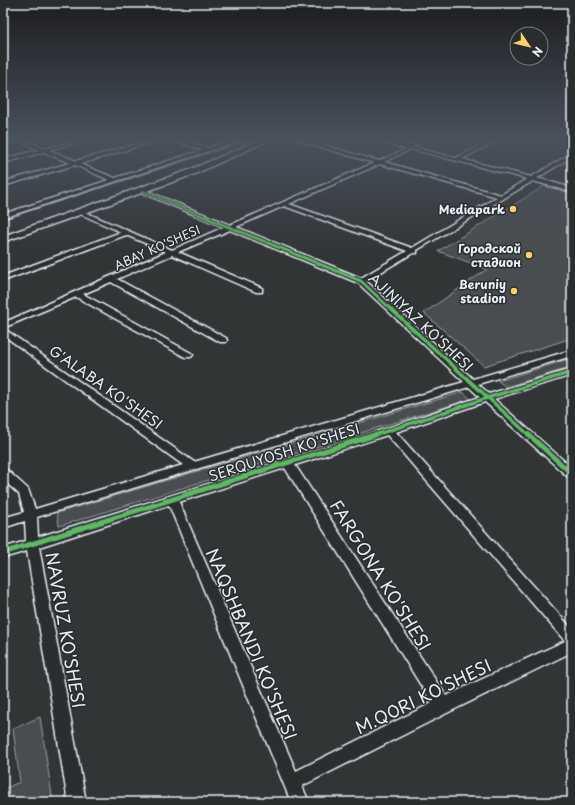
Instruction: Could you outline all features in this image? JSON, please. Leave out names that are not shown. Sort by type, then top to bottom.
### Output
[{"type":"main road","points":[[3,238],[180,177]]},
{"type":"street","points":[[3,184],[29,177]]},
{"type":"street","points":[[105,177],[114,180]]},
{"type":"street","points":[[3,216],[125,177]]},
{"type":"street","name":"ABAY KO'SHESI","points":[[3,326],[347,177]]},
{"type":"street","points":[[431,177],[502,197]]},
{"type":"street","points":[[523,177],[572,190]]},
{"type":"street","points":[[361,281],[414,251],[537,177]]},
{"type":"street","name":"AJINIYAZ KO'SHESI","points":[[142,191],[231,226],[361,281],[487,398],[572,474]]},
{"type":"street","points":[[284,204],[414,251]]},
{"type":"street","points":[[80,212],[259,290]]},
{"type":"street","points":[[3,279],[127,232]]},
{"type":"street","points":[[111,279],[223,340]]},
{"type":"street","points":[[77,294],[188,355]]},
{"type":"street","name":"G'ALABA KO'SHESI","points":[[3,331],[192,466]]},
{"type":"street","name":"SERQUYOSH KO'SHESI","points":[[3,523],[572,353]]},
{"type":"street","name":"SERQUYOSH KO'SHESI","points":[[3,553],[572,372]]},
{"type":"street","points":[[389,431],[572,639]]},
{"type":"street","name":"FARGONA KO'SHESI","points":[[288,463],[443,706]]},
{"type":"street","name":"NAVRUZ KO'SHESI","points":[[3,474],[24,492],[31,514],[32,544],[77,802]]},
{"type":"street","name":"NAQSHBANDI KO'SHESI","points":[[172,500],[300,802]]},
{"type":"street","name":"M.QORI KO'SHESI","points":[[291,783],[443,706],[572,644]]},
{"type":"shaded area","name":"Beruniy stadion","points":[[544,186],[572,193],[572,338],[484,366],[424,313],[487,269],[438,251]]},
{"type":"shaded area","points":[[572,358],[572,367],[506,387],[498,381]]},
{"type":"shaded area","points":[[463,392],[471,399],[59,526],[57,513]]},
{"type":"shaded area","points":[[40,717],[53,802],[3,802],[3,789],[20,782],[13,729]]},
{"type":"waterway","points":[[16,215],[136,177]]},
{"type":"waterway","points":[[3,219],[19,214]]},
{"type":"cycle path","points":[[142,191],[361,281],[487,398],[572,474]]},
{"type":"cycle path","points":[[3,553],[572,372]]},
{"type":"place","name":"Mediapark","points":[[513,209]]},
{"type":"place","name":"Городской стадион","points":[[529,255]]},
{"type":"place","name":"Beruniy stadion","points":[[514,291]]}]
